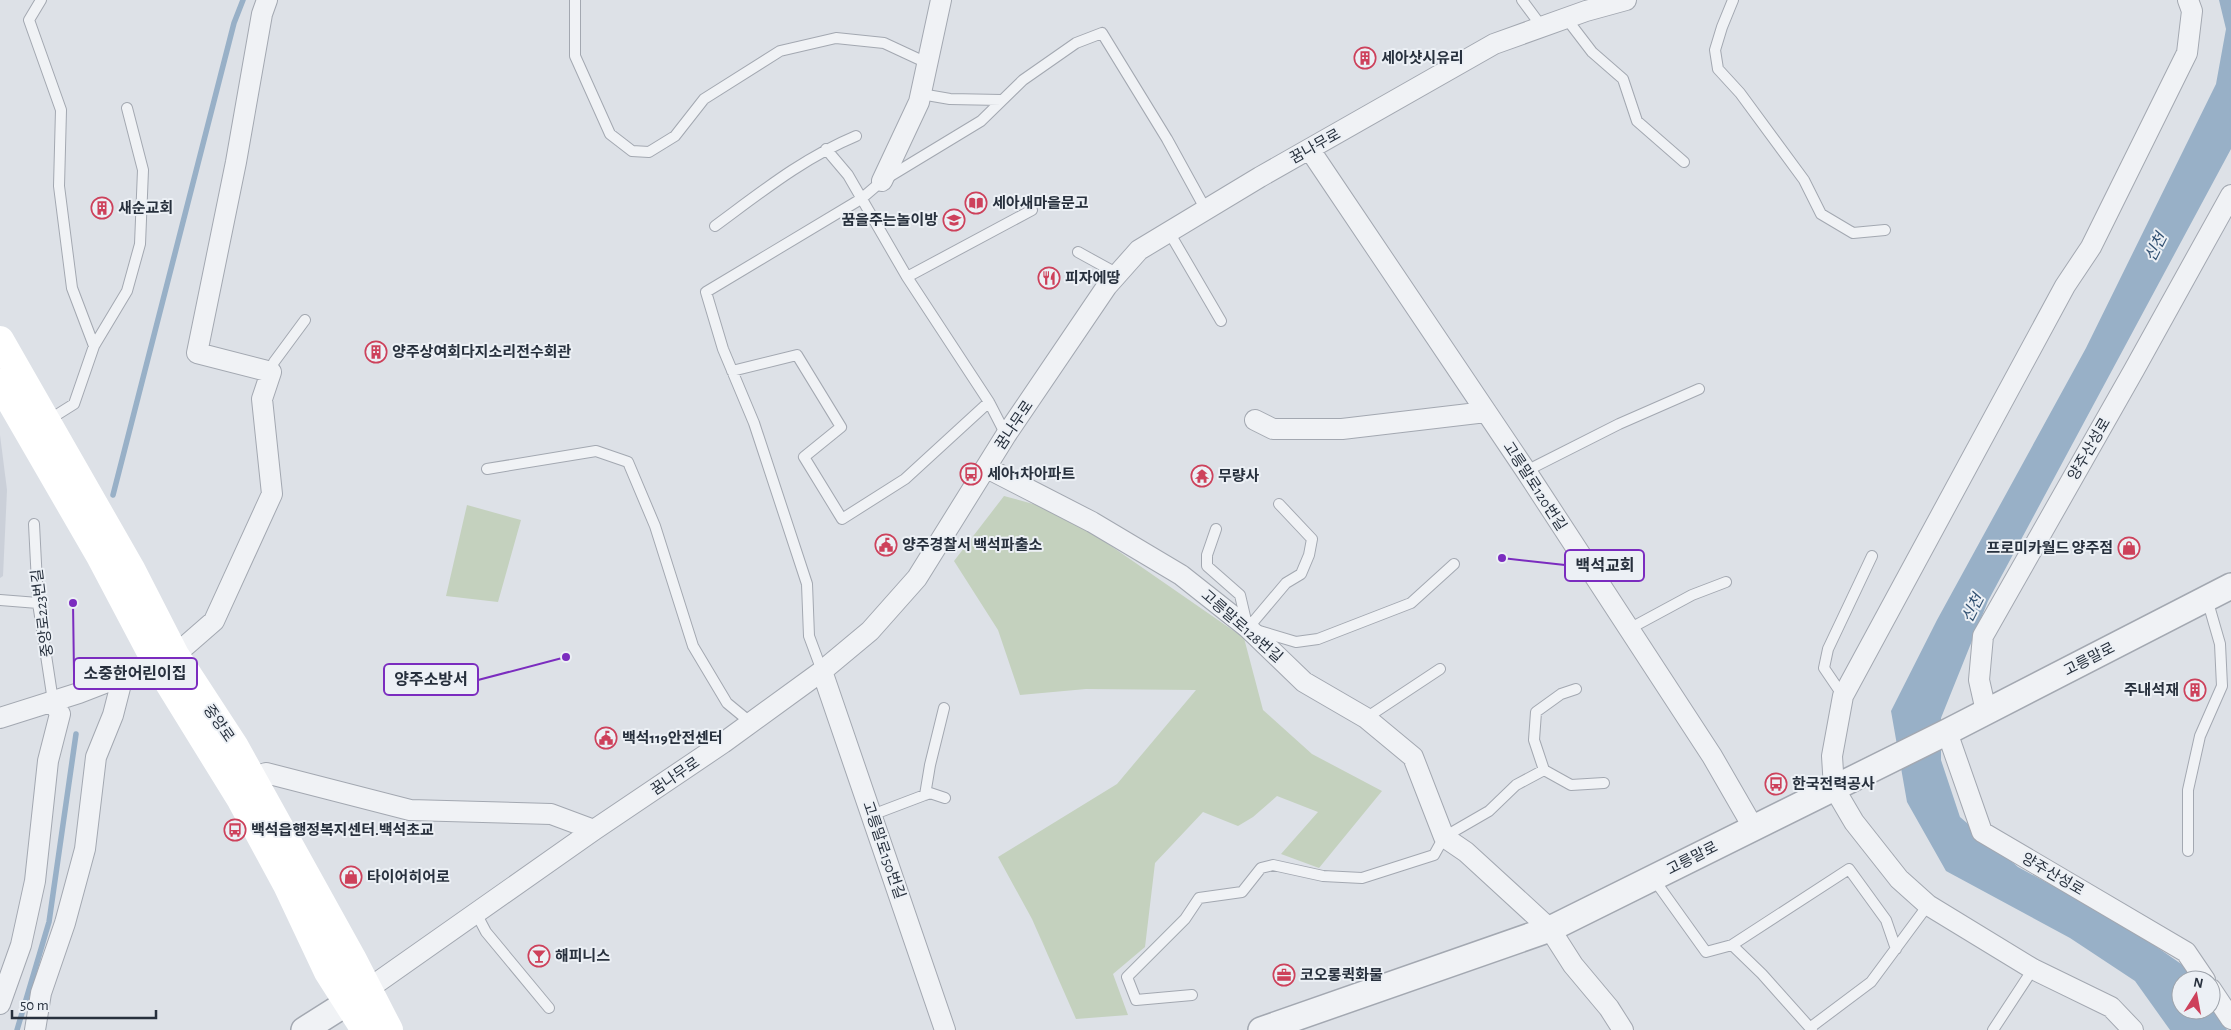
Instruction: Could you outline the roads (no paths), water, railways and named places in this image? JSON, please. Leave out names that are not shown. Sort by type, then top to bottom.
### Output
[{"type":"main road","name":"중앙로","points":[[0,340],[44,437],[123,577],[242,800],[287,885],[328,972],[357,995],[389,1030]]},
{"type":"main road","name":"중앙로","points":[[0,383],[44,437]]},
{"type":"main road","name":"중앙로","points":[[166,659],[235,747],[252,778],[357,995],[365,1030]]},
{"type":"street","points":[[0,718],[146,670],[166,659],[214,621],[272,494],[262,399],[271,372],[197,352],[236,162],[262,14],[267,0]]},
{"type":"street","points":[[882,181],[920,102],[941,0]]},
{"type":"street","name":"꿈나무로","points":[[304,1030],[723,743],[822,671],[870,631],[918,578],[1006,435],[1107,286],[1139,250],[1494,44],[1566,18],[1626,0]]},
{"type":"street","points":[[2133,1030],[2111,1007],[2033,969],[1928,905],[1899,879],[1854,822],[1834,788],[1832,756],[1843,696],[2065,286],[2091,247],[2187,53],[2192,11],[2188,0]]},
{"type":"street","name":"고릉말로120번길","points":[[1310,150],[1629,628],[1712,756],[1754,827]]},
{"type":"street","name":"양주산성로","points":[[1986,711],[1979,680],[1983,636],[2231,195]]},
{"type":"street","points":[[1254,420],[1273,429],[1342,429],[1486,412]]},
{"type":"street","name":"고릉말로128번길","points":[[987,468],[1092,522],[1181,575],[1248,628],[1304,682],[1366,718],[1413,757],[1444,837]]},
{"type":"street","name":"고릉말로","points":[[1261,1030],[1550,929],[1947,732],[2231,586]]},
{"type":"street","name":"고릉말로150번길","points":[[822,671],[945,1030]]},
{"type":"street","points":[[35,1030],[40,993],[65,923],[85,850],[96,757],[113,715],[117,678]]},
{"type":"street","points":[[0,1004],[20,945],[35,881],[48,761],[60,714],[53,700]]},
{"type":"street","name":"양주산성로","points":[[1947,732],[1982,832],[2186,952],[2198,970]]},
{"type":"street","points":[[252,778],[266,773],[410,810],[551,814],[594,830]]},
{"type":"street","points":[[1444,837],[1466,852],[1550,929],[1573,964],[1609,1008],[1623,1030]]},
{"type":"street","points":[[2221,1004],[2231,1019]]},
{"type":"lane","points":[[41,0],[29,20],[61,110],[59,186],[72,288],[94,346]]},
{"type":"lane","points":[[575,0],[575,56],[610,134],[632,151],[649,152],[675,136],[704,99],[780,51],[836,38],[884,44],[927,63]]},
{"type":"lane","points":[[1522,0],[1542,27]]},
{"type":"lane","points":[[1733,0],[1722,26],[1716,50],[1718,69],[1740,93],[1804,180],[1821,214],[1853,233],[1885,230]]},
{"type":"lane","points":[[1566,18],[1592,52],[1623,79],[1637,121],[1684,162]]},
{"type":"lane","points":[[822,671],[809,636],[806,584],[754,423],[723,350],[706,292],[861,199],[882,181],[981,121],[1022,80],[1076,43],[1102,33],[1206,210]]},
{"type":"lane","points":[[921,94],[950,99],[1002,100]]},
{"type":"lane","points":[[44,437],[74,404],[94,346],[127,291],[140,244],[143,170],[127,108]]},
{"type":"lane","points":[[715,226],[778,179],[826,149],[856,136]]},
{"type":"lane","points":[[826,149],[848,175],[907,277],[989,402],[1006,435]]},
{"type":"lane","points":[[907,277],[1032,210]]},
{"type":"lane","points":[[1169,232],[1221,321]]},
{"type":"lane","points":[[1078,252],[1118,274]]},
{"type":"lane","points":[[271,372],[274,362],[305,320]]},
{"type":"lane","points":[[732,371],[797,355],[841,427],[804,457],[842,519],[905,479],[989,402]]},
{"type":"lane","points":[[1526,471],[1618,424],[1699,389]]},
{"type":"lane","points":[[488,469],[596,452],[628,462],[655,526],[694,646],[727,703],[750,722]]},
{"type":"lane","points":[[1248,628],[1286,583],[1301,574],[1309,555],[1312,539],[1279,504]]},
{"type":"lane","name":"중앙로223번길","points":[[34,524],[38,603],[53,700]]},
{"type":"lane","points":[[1216,528],[1207,555],[1207,566],[1240,595],[1248,628]]},
{"type":"lane","points":[[1843,696],[1824,668],[1828,649],[1872,556]]},
{"type":"lane","points":[[1248,628],[1296,642],[1318,639],[1411,603],[1454,564]]},
{"type":"lane","points":[[1629,628],[1692,595],[1726,582]]},
{"type":"lane","points":[[2188,851],[2188,790],[2200,736],[2222,686],[2220,644],[2206,598]]},
{"type":"lane","points":[[0,600],[38,603]]},
{"type":"lane","points":[[1366,718],[1440,669]]},
{"type":"lane","points":[[1576,689],[1561,694],[1536,712],[1534,740],[1544,770],[1571,785],[1604,784]]},
{"type":"lane","points":[[925,795],[930,765],[944,708]]},
{"type":"lane","points":[[1192,996],[1136,1000],[1127,977],[1185,919],[1200,898],[1242,892],[1261,868],[1273,866],[1323,876],[1362,878],[1434,855],[1444,837],[1489,811],[1516,785],[1544,770]]},
{"type":"lane","points":[[872,815],[930,793],[946,798]]},
{"type":"lane","points":[[1653,877],[1706,952],[1732,945],[1849,868],[1886,920],[1896,949]]},
{"type":"lane","points":[[1732,945],[1812,1029],[1871,982],[1928,905]]},
{"type":"lane","points":[[476,913],[486,932],[549,1008]]},
{"type":"lane","points":[[1993,1030],[2033,969]]},
{"type":"water","name":"신천","points":[[2219,0],[2231,0],[2231,149],[1988,601],[1941,718],[1941,760],[1960,817],[2018,867],[2125,925],[2187,968],[2188,970],[2171,970],[2171,1020],[2221,1020],[2227,1030],[2170,1030],[2135,981],[2070,938],[1946,871],[1907,802],[1891,711],[1937,620],[2086,348],[2216,84],[2226,29]]},
{"type":"waterway","points":[[113,495],[234,23],[243,0]]},
{"type":"waterway","points":[[17,1030],[49,922],[76,734]]},
{"type":"place","name":"세아샷시유리","points":[[1365,58]]},
{"type":"place","name":"세아새마을문고","points":[[976,203]]},
{"type":"place","name":"새순교회","points":[[102,208]]},
{"type":"place","name":"꿈을주는놀이방","points":[[954,220]]},
{"type":"place","name":"피자에땅","points":[[1049,278]]},
{"type":"place","name":"양주상여회다지소리전수회관","points":[[376,352]]},
{"type":"place","name":"세아1차아파트","points":[[971,474]]},
{"type":"place","name":"무량사","points":[[1202,476]]},
{"type":"place","name":"양주경찰서 백석파출소","points":[[886,545]]},
{"type":"place","name":"프로미카월드 양주점","points":[[2129,548]]},
{"type":"place","name":"백석교회","points":[[1502,558]]},
{"type":"place","name":"소중한어린이집","points":[[73,603]]},
{"type":"place","name":"양주소방서","points":[[566,657]]},
{"type":"place","name":"주내석재","points":[[2195,690]]},
{"type":"place","name":"백석119안전센터","points":[[606,738]]},
{"type":"place","name":"한국전력공사","points":[[1776,784]]},
{"type":"place","name":"백석읍행정복지센터.백석초교","points":[[235,830]]},
{"type":"place","name":"타이어히어로","points":[[351,877]]},
{"type":"place","name":"해피니스","points":[[539,956]]},
{"type":"place","name":"코오롱퀵화물","points":[[1284,975]]}]
